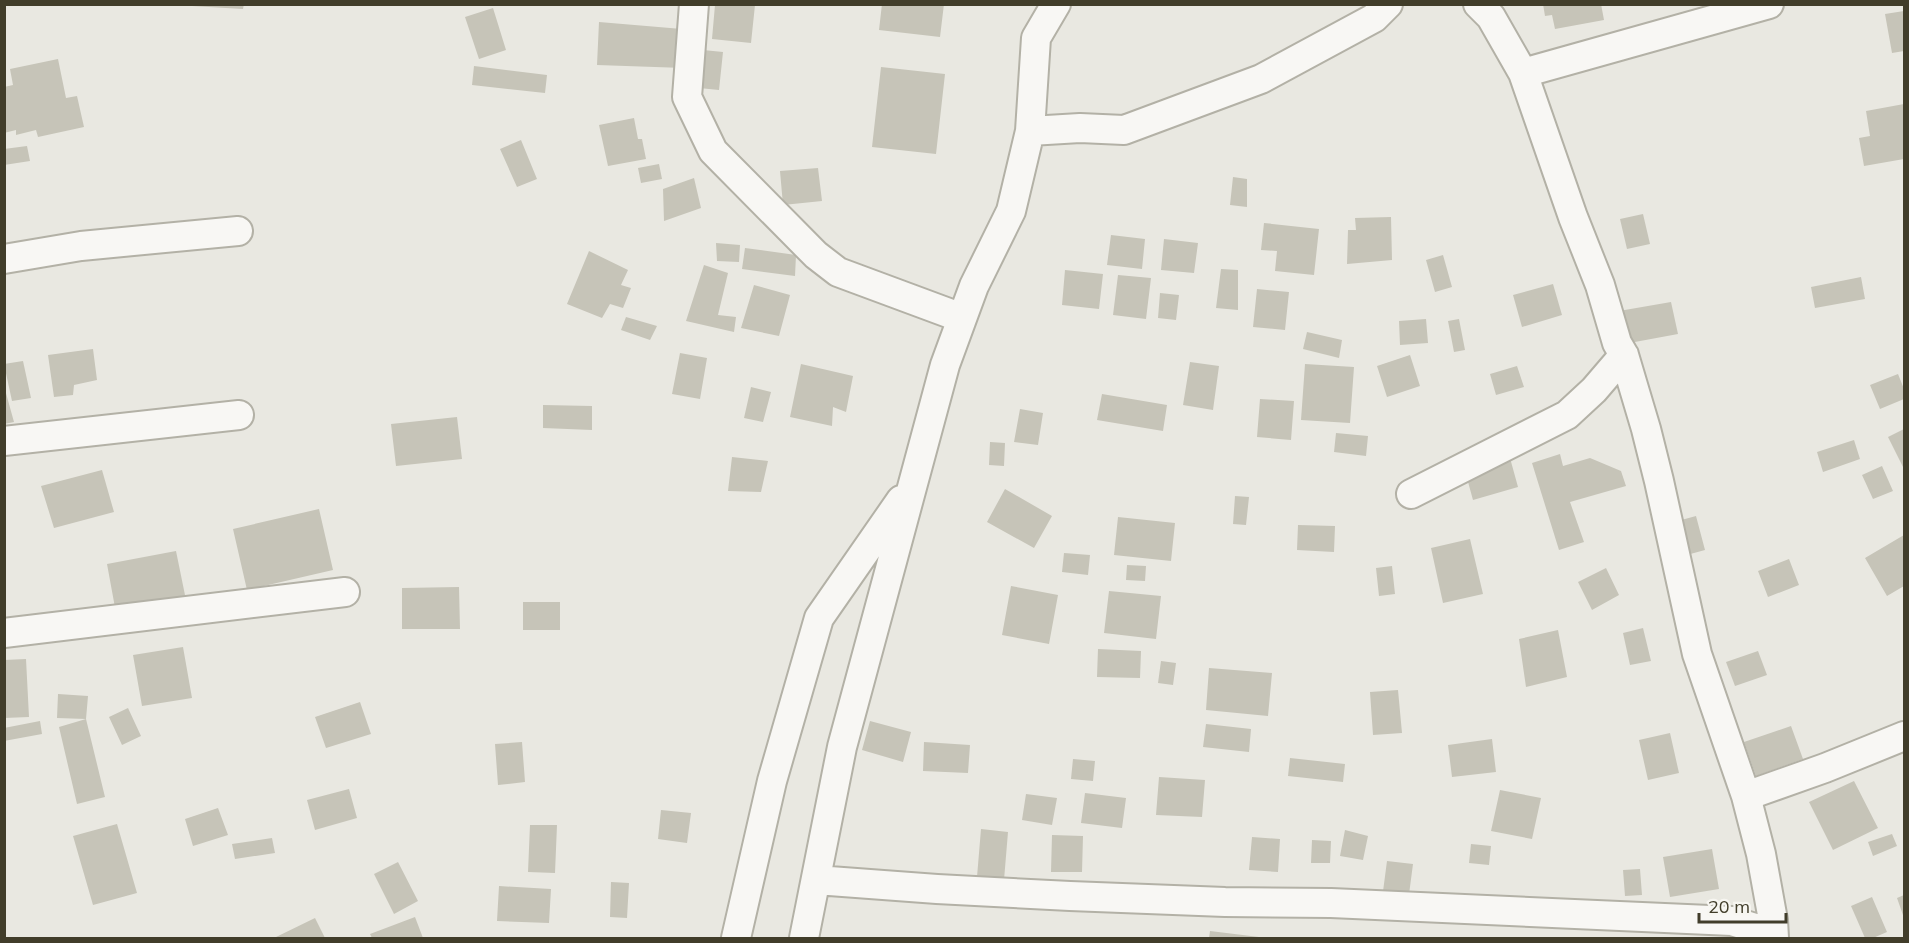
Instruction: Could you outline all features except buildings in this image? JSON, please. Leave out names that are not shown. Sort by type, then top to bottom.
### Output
[{"type":"street","points":[[694,4],[687,98],[714,152],[799,239],[838,272],[962,318]]},
{"type":"street","points":[[804,939],[842,747],[945,365],[974,286],[1011,211],[1030,131],[1036,38],[1056,4]]},
{"type":"street","points":[[1030,131],[1080,128],[1125,130],[1261,79],[1374,18],[1388,4]]},
{"type":"street","points":[[1478,4],[1491,17],[1523,73],[1599,285],[1617,343],[1624,355],[1649,439],[1697,654],[1746,796],[1761,854],[1774,939]]},
{"type":"street","points":[[1523,73],[1769,4]]},
{"type":"street","points":[[4,259],[81,246],[238,231]]},
{"type":"street","points":[[1411,494],[1568,415],[1594,390],[1624,355]]},
{"type":"street","points":[[4,441],[239,415]]},
{"type":"street","points":[[736,939],[772,781],[819,618],[915,481]]},
{"type":"street","points":[[4,633],[345,592]]},
{"type":"street","points":[[1746,796],[1905,736]]},
{"type":"street","points":[[816,880],[937,890],[1070,896],[1225,902],[1331,903],[1732,921],[1758,929],[1768,939]]}]
